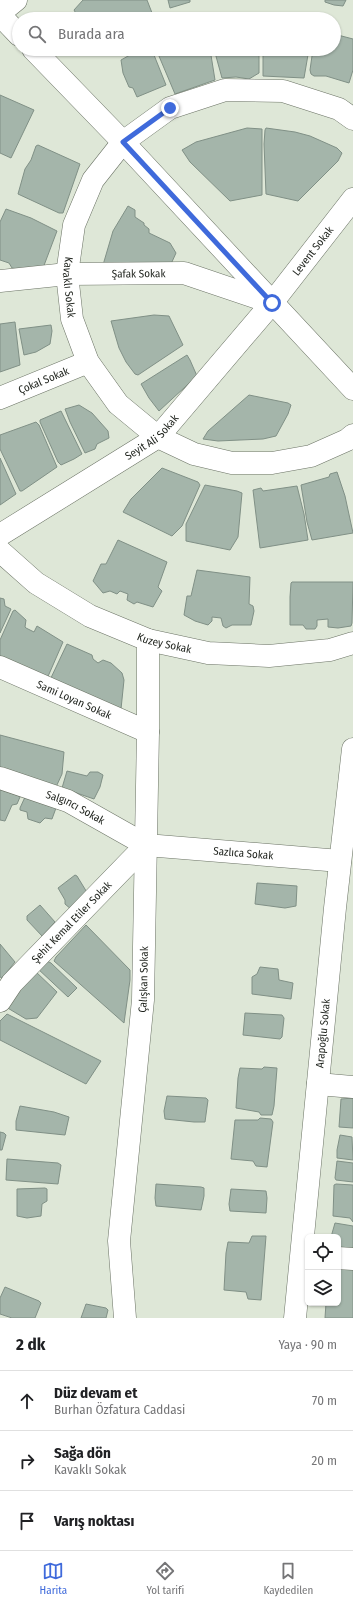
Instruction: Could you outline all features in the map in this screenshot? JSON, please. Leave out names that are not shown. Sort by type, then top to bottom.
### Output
[{"type":"street","points":[[12,27],[0,14],[16,0]]},
{"type":"street","points":[[40,56],[123,142],[353,389]]},
{"type":"street","name":"Kavaklı Sokak","points":[[353,119],[339,109],[283,91],[225,90],[170,108],[123,142],[93,180],[74,226],[67,274],[72,320],[88,362],[118,404],[158,437],[194,454],[232,463],[272,463],[311,456],[347,440],[353,435]]},
{"type":"street","name":"Levent Sokak","points":[[272,303],[353,199]]},
{"type":"street","name":"Şafak Sokak","points":[[0,281],[67,274],[184,274],[272,303]]},
{"type":"street","name":"Seyit Ali Sokak","points":[[0,536],[158,437],[272,303]]},
{"type":"street","name":"Çokal Sokak","points":[[0,398],[88,362]]},
{"type":"street","name":"Kuzey Sokak","points":[[0,551],[36,584],[90,616],[148,640],[208,653],[269,656],[330,650],[353,643]]},
{"type":"street","name":"Çalışkan Sokak","points":[[125,1318],[119,1242],[143,1000],[148,732],[148,640]]},
{"type":"street","name":"Sami Loyan Sokak","points":[[0,666],[148,732]]},
{"type":"street","name":"Arapoğlu Sokak","points":[[307,1234],[318,1084],[344,909],[340,861],[353,749]]},
{"type":"street","name":"Salgıncı Sokak","points":[[0,778],[68,801],[146,845]]},
{"type":"street","name":"Sazlıca Sokak","points":[[146,845],[340,861]]},
{"type":"street","name":"Şehit Kemal Etiler Sokak","points":[[0,1001],[12,983],[146,845]]},
{"type":"street","points":[[318,1084],[353,1087]]},
{"type":"street","name":"Arapoğlu Sokak","points":[[295,1318],[305,1256]]},
{"type":"street","points":[[341,1258],[353,1258]]},
{"type":"building","points":[[83,0],[147,0],[152,12],[75,12],[74,10]]},
{"type":"building","points":[[168,0],[190,0],[190,2],[170,8]]},
{"type":"building","points":[[325,0],[346,0],[343,6],[325,2]]},
{"type":"building","points":[[341,36],[353,39],[353,70],[349,83],[326,76],[314,76],[311,74],[310,70],[312,56],[341,56]]},
{"type":"building","points":[[128,56],[154,56],[166,85],[137,97],[133,88],[129,87],[123,73],[121,60]]},
{"type":"building","points":[[159,56],[211,56],[215,80],[175,94]]},
{"type":"building","points":[[216,56],[259,56],[259,73],[249,79],[236,77],[222,78]]},
{"type":"building","points":[[263,56],[308,56],[304,78],[263,76]]},
{"type":"building","points":[[0,95],[34,110],[11,158],[0,153]]},
{"type":"building","points":[[247,128],[262,129],[262,195],[230,201],[190,162],[182,150],[196,142]]},
{"type":"building","points":[[266,128],[295,132],[310,136],[337,148],[342,153],[338,161],[298,201],[266,194],[264,144]]},
{"type":"building","points":[[38,145],[80,164],[63,213],[59,213],[18,194],[25,169],[31,160],[36,146]]},
{"type":"building","points":[[128,206],[135,210],[135,217],[144,223],[144,225],[149,229],[149,233],[170,243],[176,253],[171,264],[103,265],[113,231]]},
{"type":"building","points":[[6,209],[31,218],[57,231],[40,276],[26,270],[12,268],[9,263],[0,260],[0,222]]},
{"type":"building","points":[[154,315],[169,316],[183,345],[138,375],[135,374],[126,362],[119,348],[111,321]]},
{"type":"building","points":[[15,322],[20,365],[0,372],[0,324]]},
{"type":"building","points":[[51,325],[52,331],[50,344],[36,352],[24,355],[19,329]]},
{"type":"building","points":[[187,355],[197,376],[159,411],[141,384]]},
{"type":"building","points":[[249,395],[288,403],[291,405],[288,414],[276,436],[263,439],[218,441],[203,439],[208,431]]},
{"type":"building","points":[[79,405],[92,413],[108,431],[109,438],[97,444],[95,449],[85,453],[65,409]]},
{"type":"building","points":[[61,411],[82,454],[61,465],[58,462],[40,420]]},
{"type":"building","points":[[36,422],[39,425],[57,467],[20,491],[0,449],[0,435]]},
{"type":"building","points":[[0,458],[16,494],[0,505]]},
{"type":"building","points":[[162,468],[198,482],[200,485],[182,526],[172,536],[123,512],[131,499]]},
{"type":"building","points":[[337,472],[345,496],[353,533],[312,540],[307,522],[301,485],[329,477],[330,474]]},
{"type":"building","points":[[205,485],[242,493],[238,537],[230,550],[186,541],[186,524]]},
{"type":"building","points":[[297,486],[304,514],[308,540],[260,548],[253,490],[261,488],[263,491]]},
{"type":"building","points":[[118,540],[167,562],[158,587],[162,591],[153,607],[137,602],[134,604],[127,600],[128,594],[120,591],[117,594],[110,591],[103,593],[93,581],[101,564],[106,564]]},
{"type":"building","points":[[197,570],[250,577],[249,604],[253,606],[254,611],[251,625],[232,625],[226,628],[223,626],[221,618],[212,617],[212,621],[208,625],[195,621],[184,615],[187,596],[191,596]]},
{"type":"building","points":[[292,582],[353,582],[351,626],[338,628],[328,627],[328,619],[317,620],[317,626],[315,629],[306,629],[303,625],[290,625],[290,597]]},
{"type":"building","points":[[0,598],[4,599],[5,606],[11,609],[0,633]]},
{"type":"building","points":[[15,610],[26,620],[26,628],[34,632],[37,626],[63,642],[46,681],[0,661],[0,640],[13,611]]},
{"type":"building","points":[[67,644],[92,655],[93,659],[98,663],[103,660],[111,663],[122,673],[124,680],[121,709],[49,682]]},
{"type":"building","points":[[0,735],[64,752],[62,774],[56,787],[0,770]]},
{"type":"building","points":[[67,771],[87,776],[90,772],[98,772],[103,775],[100,787],[94,799],[62,788]]},
{"type":"building","points":[[0,789],[20,797],[17,804],[12,805],[5,821],[0,820]]},
{"type":"building","points":[[25,797],[56,808],[52,819],[45,818],[40,823],[28,819],[27,812],[20,810]]},
{"type":"building","points":[[75,875],[88,894],[72,910],[65,904],[65,900],[58,888]]},
{"type":"building","points":[[257,883],[297,886],[296,906],[285,908],[255,904]]},
{"type":"building","points":[[40,905],[55,922],[42,936],[27,920],[27,916]]},
{"type":"building","points":[[86,925],[130,970],[124,1023],[54,961]]},
{"type":"building","points":[[0,944],[15,962],[2,978],[0,977]]},
{"type":"building","points":[[45,960],[51,963],[77,988],[68,997],[37,968]]},
{"type":"building","points":[[260,967],[278,969],[279,980],[293,983],[291,999],[252,994],[252,977],[257,974]]},
{"type":"building","points":[[35,971],[57,992],[37,1018],[26,1019],[6,1007]]},
{"type":"building","points":[[245,1013],[282,1015],[284,1018],[282,1037],[280,1039],[243,1035]]},
{"type":"building","points":[[7,1014],[101,1061],[86,1084],[0,1040],[0,1021]]},
{"type":"building","points":[[264,1067],[277,1068],[272,1115],[261,1115],[259,1112],[236,1108],[240,1068],[262,1069]]},
{"type":"building","points":[[167,1096],[206,1098],[208,1100],[205,1122],[165,1119],[164,1111]]},
{"type":"building","points":[[353,1098],[353,1128],[339,1127],[341,1099]]},
{"type":"building","points":[[20,1106],[54,1112],[69,1117],[65,1135],[16,1130],[16,1121]]},
{"type":"building","points":[[260,1118],[271,1119],[273,1122],[267,1167],[256,1166],[253,1161],[231,1159],[235,1120],[258,1120]]},
{"type":"building","points":[[0,1132],[6,1135],[2,1150],[0,1150]]},
{"type":"building","points":[[340,1135],[352,1137],[353,1160],[337,1158]]},
{"type":"building","points":[[7,1159],[58,1163],[61,1165],[58,1184],[6,1180]]},
{"type":"building","points":[[337,1161],[353,1163],[353,1182],[336,1180]]},
{"type":"building","points":[[156,1184],[204,1188],[201,1210],[156,1206]]},
{"type":"building","points":[[334,1185],[353,1185],[353,1222],[350,1218],[333,1216]]},
{"type":"building","points":[[17,1189],[47,1189],[47,1201],[42,1204],[41,1216],[27,1218],[17,1216]]},
{"type":"building","points":[[231,1189],[266,1191],[266,1213],[230,1211],[229,1204]]},
{"type":"building","points":[[335,1223],[353,1226],[353,1249],[341,1248],[341,1234],[332,1234]]},
{"type":"building","points":[[252,1236],[266,1236],[261,1300],[248,1299],[246,1292],[224,1290],[228,1242],[249,1243]]},
{"type":"building","points":[[341,1267],[353,1268],[353,1318],[325,1318],[326,1306],[341,1306]]},
{"type":"building","points":[[5,1287],[41,1303],[35,1318],[12,1318],[0,1314],[0,1298]]},
{"type":"building","points":[[86,1304],[106,1308],[108,1310],[106,1318],[81,1318]]},
{"type":"route","points":[[170,108],[123,142],[272,303]]}]
